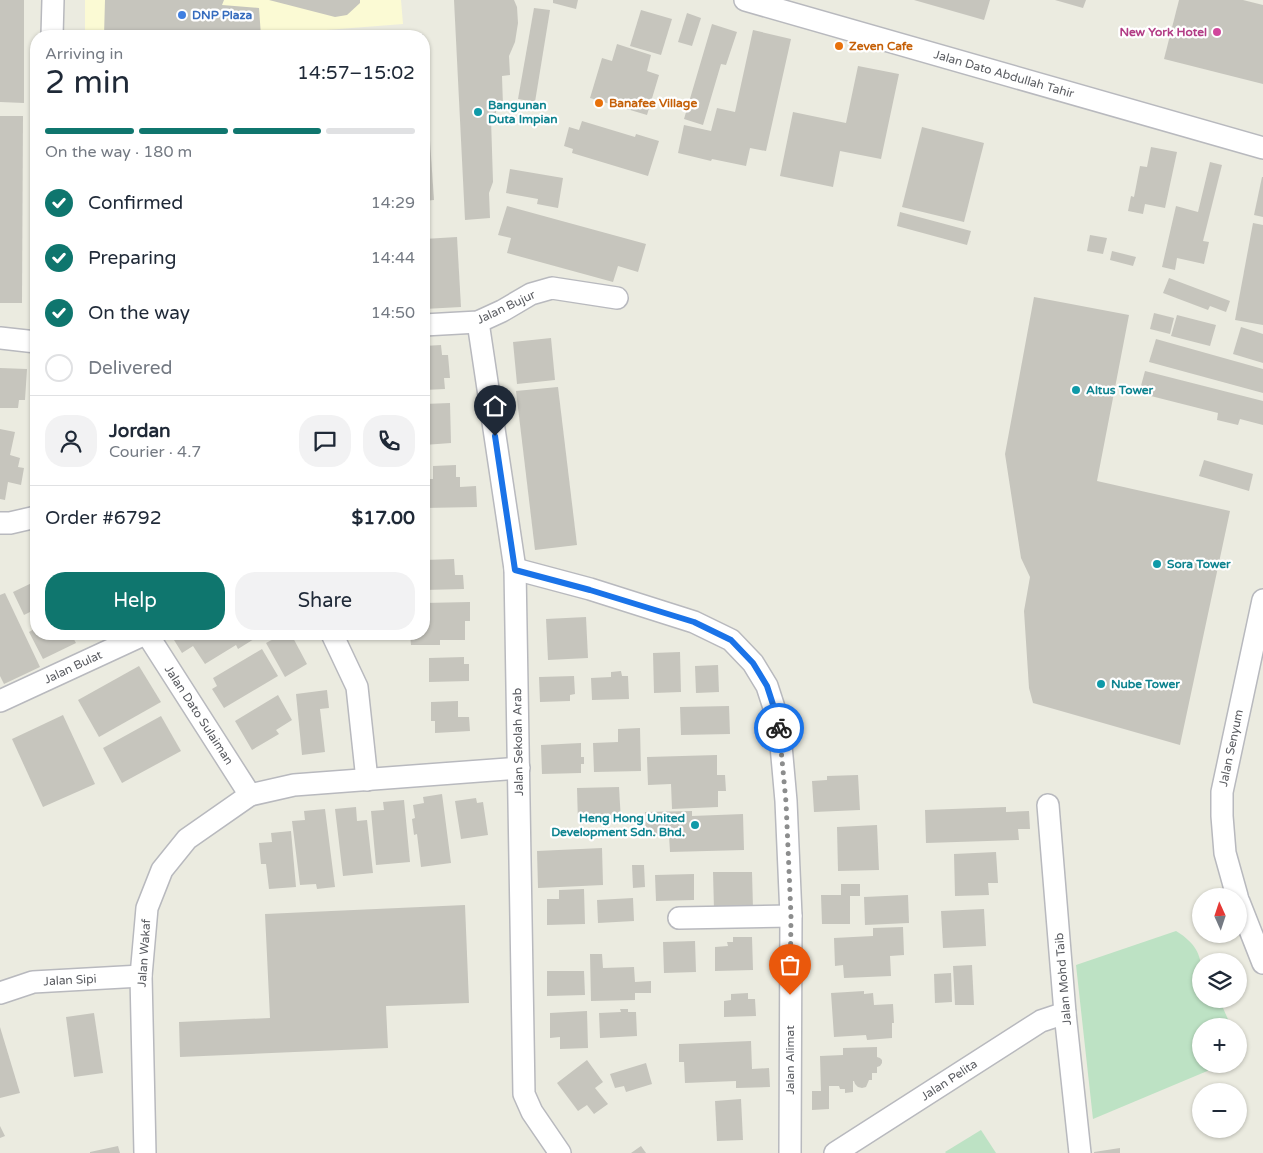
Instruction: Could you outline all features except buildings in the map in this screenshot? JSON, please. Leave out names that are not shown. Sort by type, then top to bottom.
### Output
[{"type":"street","points":[[52,30],[53,0]]},
{"type":"street","name":"Jalan Dato Abdullah Tahir","points":[[745,0],[1263,148]]},
{"type":"street","name":"Jalan Bujur","points":[[430,325],[478,322],[502,312],[531,294],[552,288],[617,298]]},
{"type":"street","name":"Jalan Sekolah Arab","points":[[478,322],[515,570],[524,1094],[532,1112],[560,1153]]},
{"type":"street","points":[[0,338],[30,341]]},
{"type":"street","points":[[0,522],[10,523],[30,518]]},
{"type":"street","name":"Jalan Alimat","points":[[515,570],[590,590],[694,622],[731,640],[753,663],[767,686],[779,723],[786,802],[791,916],[790,1153]]},
{"type":"street","name":"Jalan Senyum","points":[[1235,888],[1225,853],[1222,792],[1263,600]]},
{"type":"street","name":"Jalan Bulat","points":[[0,701],[133,640]]},
{"type":"street","name":"Jalan Dato Sulaiman","points":[[150,640],[250,795]]},
{"type":"street","points":[[335,640],[357,687],[367,780]]},
{"type":"street","name":"Jalan Wakaf","points":[[145,1153],[141,976],[147,908],[162,870],[188,839],[250,795],[294,785],[519,768]]},
{"type":"street","name":"Jalan Mohd Taib","points":[[1048,804],[1080,1153]]},
{"type":"street","points":[[679,918],[791,916]]},
{"type":"street","points":[[1248,925],[1263,963]]},
{"type":"street","name":"Jalan Sipi","points":[[0,993],[33,982],[141,976]]},
{"type":"street","name":"Jalan Pelita","points":[[835,1153],[1042,1020],[1066,1013]]},
{"type":"shaded area","points":[[85,0],[401,0],[403,24],[326,30],[85,30]]},
{"type":"shaded area","points":[[1176,931],[1186,938],[1198,953],[1192,953],[1192,1008],[1223,1008],[1227,1018],[1192,1018],[1192,1073],[1203,1073],[1093,1119],[1076,965]]},
{"type":"shaded area","points":[[981,1130],[996,1153],[945,1152]]},
{"type":"way so far","points":[[779,728],[786,802],[791,916],[790,995]]},
{"type":"place","name":"DNP Plaza","points":[[182,15]]},
{"type":"place","name":"New York Hotel","points":[[1217,32]]},
{"type":"place","name":"Zeven Cafe","points":[[839,46]]},
{"type":"place","name":"Banafee Village","points":[[599,103]]},
{"type":"place","name":"Bangunan Duta Impian","points":[[478,112]]},
{"type":"place","name":"Altus Tower","points":[[1076,390]]},
{"type":"place","name":"Sora Tower","points":[[1157,564]]},
{"type":"place","name":"Nube Tower","points":[[1101,684]]},
{"type":"place","name":"Heng Hong United Development Sdn. Bhd.","points":[[695,825]]},
{"type":"route","points":[[495,436],[515,570],[590,590],[694,622],[731,640],[753,663],[767,686],[779,728]]}]
